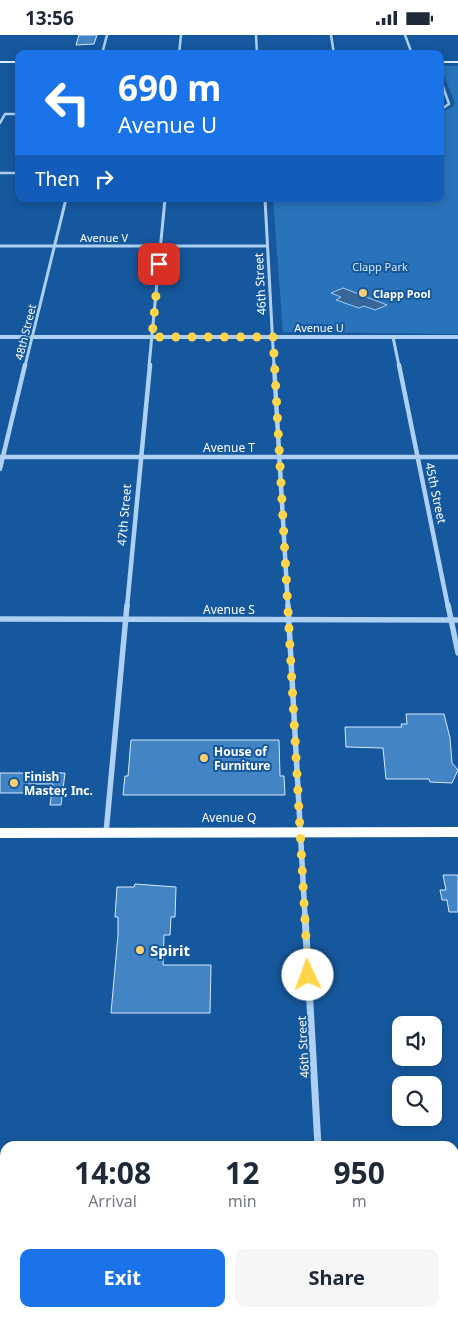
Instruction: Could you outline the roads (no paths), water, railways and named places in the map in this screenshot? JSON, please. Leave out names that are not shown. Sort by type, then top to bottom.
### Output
[{"type":"highway","name":"Avenue Q","points":[[0,833],[458,832]]},
{"type":"main road","points":[[444,62],[458,62]]},
{"type":"main road","points":[[0,64],[15,64]]},
{"type":"street","points":[[103,50],[107,35]]},
{"type":"street","points":[[179,50],[181,35]]},
{"type":"street","points":[[256,35],[257,50]]},
{"type":"street","points":[[331,35],[333,50]]},
{"type":"street","points":[[405,35],[411,50]]},
{"type":"street","points":[[444,88],[449,101],[444,107]]},
{"type":"street","points":[[0,123],[5,115],[15,114]]},
{"type":"street","points":[[0,173],[15,173]]},
{"type":"street","name":"48th Street","points":[[0,469],[65,202]]},
{"type":"street","name":"47th Street","points":[[106,833],[166,202]]},
{"type":"street","name":"46th Street","points":[[265,202],[318,1141]]},
{"type":"street","name":"Avenue V","points":[[0,246],[268,245]]},
{"type":"street","name":"Avenue U","points":[[0,337],[458,337]]},
{"type":"street","name":"45th Street","points":[[393,337],[458,653]]},
{"type":"street","name":"Avenue T","points":[[2,457],[458,457]]},
{"type":"street","name":"Avenue S","points":[[0,619],[458,620]]},
{"type":"place","name":"Clapp Pool","points":[[363,293]]},
{"type":"place","name":"House of Furniture","points":[[204,758]]},
{"type":"place","name":"Finish Master, Inc.","points":[[14,783]]},
{"type":"place","name":"Spirit","points":[[140,950]]},
{"type":"park label","name":"Clapp Park","points":[[380,266]]}]
